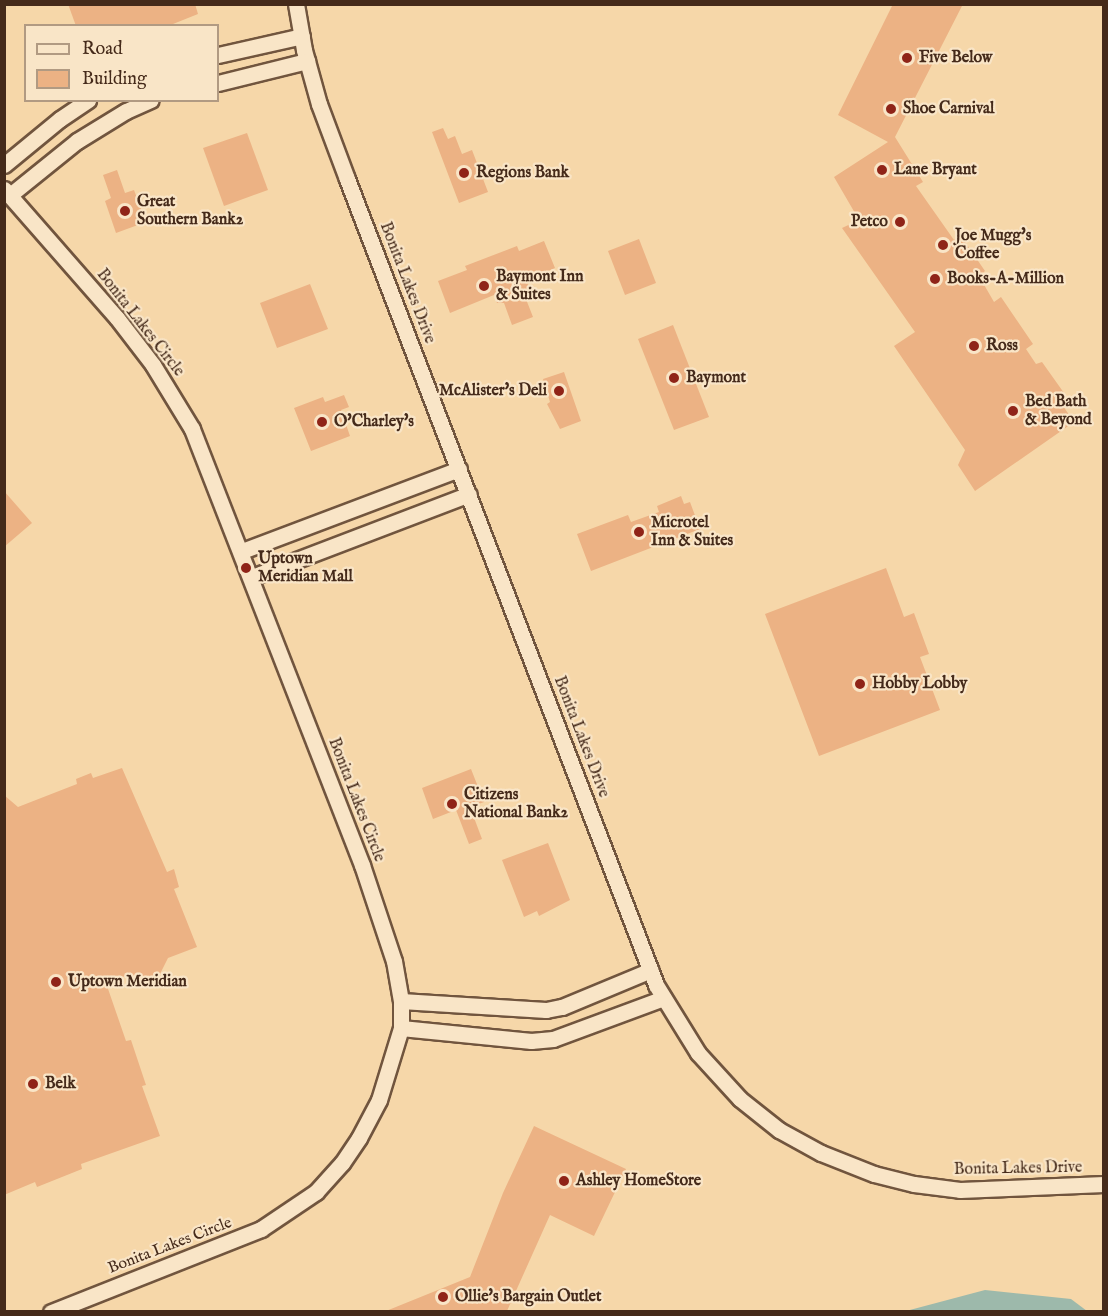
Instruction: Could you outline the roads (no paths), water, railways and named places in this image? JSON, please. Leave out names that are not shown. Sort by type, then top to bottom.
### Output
[{"type":"street","name":"Bonita Lakes Drive","points":[[297,4],[307,61],[319,104],[651,970],[664,998],[698,1053],[740,1099],[779,1130],[821,1153],[874,1174],[914,1184],[960,1190],[1104,1184]]},
{"type":"street","points":[[219,55],[302,36]]},
{"type":"street","points":[[219,83],[307,61]]},
{"type":"street","points":[[4,165],[60,119],[85,102]]},
{"type":"street","points":[[7,192],[77,141],[126,111],[146,102]]},
{"type":"street","name":"Bonita Lakes Circle","points":[[7,192],[117,318],[174,397],[200,446],[381,917],[394,961],[401,1001],[401,1028],[379,1100],[359,1138],[342,1163],[316,1192],[261,1229],[51,1311]]},
{"type":"street","points":[[242,551],[459,469]]},
{"type":"street","points":[[252,577],[469,494]]},
{"type":"street","points":[[401,1001],[546,1010],[571,1003],[651,970]]},
{"type":"street","points":[[401,1028],[531,1041],[553,1040],[664,998]]},
{"type":"place","name":"Five Below","points":[[907,58]]},
{"type":"place","name":"Shoe Carnival","points":[[891,109]]},
{"type":"place","name":"Lane Bryant","points":[[882,170]]},
{"type":"place","name":"Regions Bank","points":[[464,173]]},
{"type":"place","name":"Great Southern Bank2","points":[[125,211]]},
{"type":"place","name":"Petco","points":[[900,222]]},
{"type":"place","name":"Joe Mugg's Coffee","points":[[943,245]]},
{"type":"place","name":"Books-A-Million","points":[[935,279]]},
{"type":"place","name":"Baymont Inn & Suites","points":[[484,286]]},
{"type":"place","name":"Ross","points":[[974,346]]},
{"type":"place","name":"Baymont","points":[[674,378]]},
{"type":"place","name":"McAlister's Deli","points":[[559,391]]},
{"type":"place","name":"Bed Bath & Beyond","points":[[1013,411]]},
{"type":"place","name":"O'Charley's","points":[[322,422]]},
{"type":"place","name":"Microtel Inn & Suites","points":[[639,532]]},
{"type":"place","name":"Uptown Meridian Mall","points":[[246,568]]},
{"type":"place","name":"Hobby Lobby","points":[[860,684]]},
{"type":"place","name":"Citizens National Bank2","points":[[452,804]]},
{"type":"place","name":"Uptown Meridian","points":[[56,982]]},
{"type":"place","name":"Belk","points":[[33,1084]]},
{"type":"place","name":"Ashley HomeStore","points":[[564,1181]]},
{"type":"place","name":"Ollie's Bargain Outlet","points":[[443,1297]]}]
